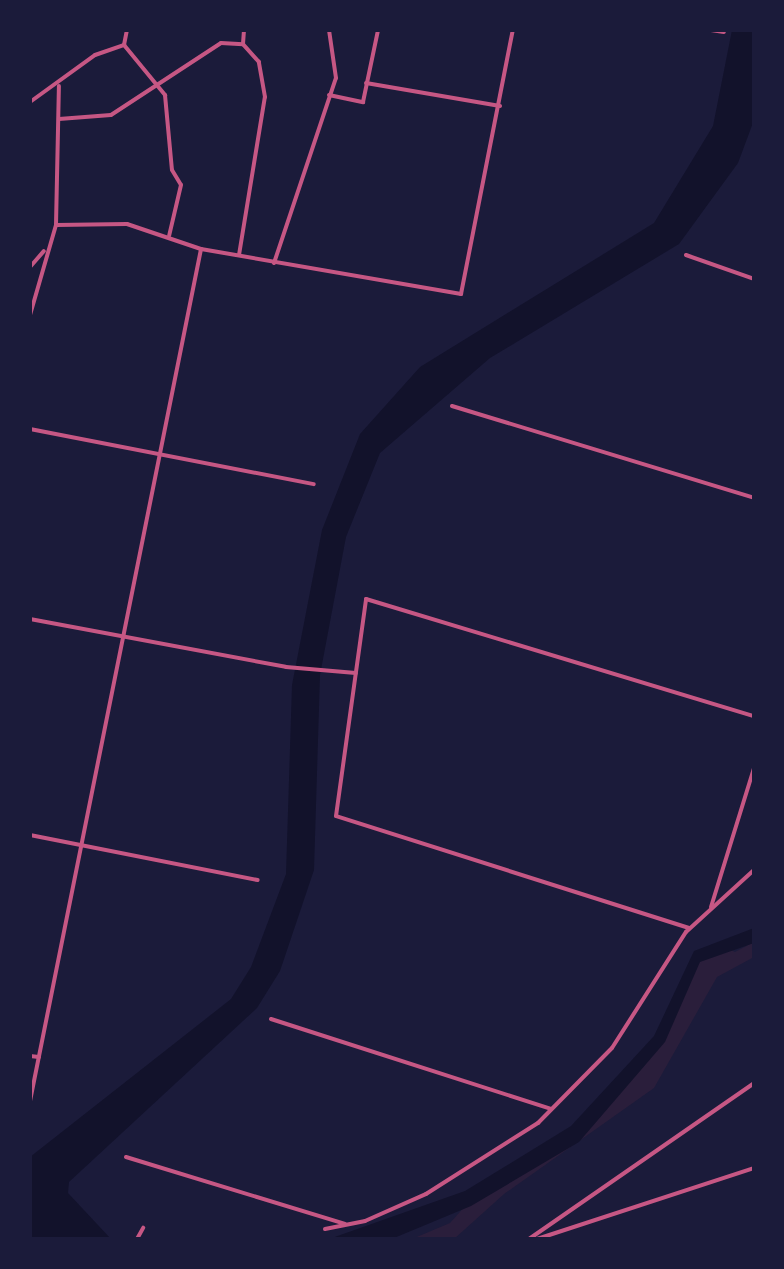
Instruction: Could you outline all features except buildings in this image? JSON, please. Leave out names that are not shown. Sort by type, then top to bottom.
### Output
[{"type":"street","points":[[124,45],[127,30]]},
{"type":"street","points":[[239,255],[265,97],[259,62],[243,44],[244,30]]},
{"type":"street","points":[[274,263],[303,193],[336,78],[329,30]]},
{"type":"street","points":[[329,95],[363,102],[378,30]]},
{"type":"street","points":[[56,225],[86,220],[169,236],[201,249],[461,294],[513,30]]},
{"type":"street","points":[[711,30],[724,32]]},
{"type":"street","points":[[59,119],[111,115],[221,43],[243,44]]},
{"type":"street","points":[[124,45],[158,84],[172,170],[181,185],[169,236]]},
{"type":"street","points":[[30,102],[59,86],[95,55],[124,45]]},
{"type":"street","points":[[366,83],[500,106]]},
{"type":"street","points":[[30,315],[56,225],[59,86]]},
{"type":"street","points":[[30,267],[47,248]]},
{"type":"street","points":[[30,1101],[201,249]]},
{"type":"street","points":[[686,255],[754,279]]},
{"type":"street","points":[[452,406],[754,498]]},
{"type":"street","points":[[30,429],[159,449],[314,484]]},
{"type":"street","points":[[689,928],[336,816],[366,599],[754,716]]},
{"type":"street","points":[[30,619],[286,667],[356,673]]},
{"type":"street","points":[[710,909],[754,768]]},
{"type":"street","points":[[30,835],[258,880]]},
{"type":"street","points":[[325,1229],[349,1225],[469,1171],[551,1109],[638,1014],[689,928],[754,870]]},
{"type":"street","points":[[271,1019],[551,1109]]},
{"type":"street","points":[[30,1056],[39,1057]]},
{"type":"street","points":[[529,1239],[754,1083]]},
{"type":"street","points":[[126,1157],[349,1225]]},
{"type":"street","points":[[537,1239],[754,1168]]},
{"type":"street","points":[[137,1239],[143,1228]]},
{"type":"shaded area","points":[[732,30],[754,30],[754,120],[738,163],[679,244],[490,358],[380,453],[346,537],[320,675],[314,870],[280,971],[257,1008],[69,1182],[68,1193],[111,1239],[30,1239],[30,1157],[231,999],[251,967],[286,874],[292,685],[322,530],[360,434],[420,367],[654,223],[713,126]]},
{"type":"shaded area","points":[[754,928],[754,943],[700,962],[665,1042],[579,1142],[471,1206],[394,1238],[329,1239],[465,1191],[571,1126],[654,1036],[694,951]]},
{"type":"shaded area","points":[[754,942],[754,957],[717,977],[654,1088],[504,1194],[454,1239],[412,1239],[450,1223],[477,1193],[572,1138],[629,1083],[696,965],[720,945],[735,952]]}]
